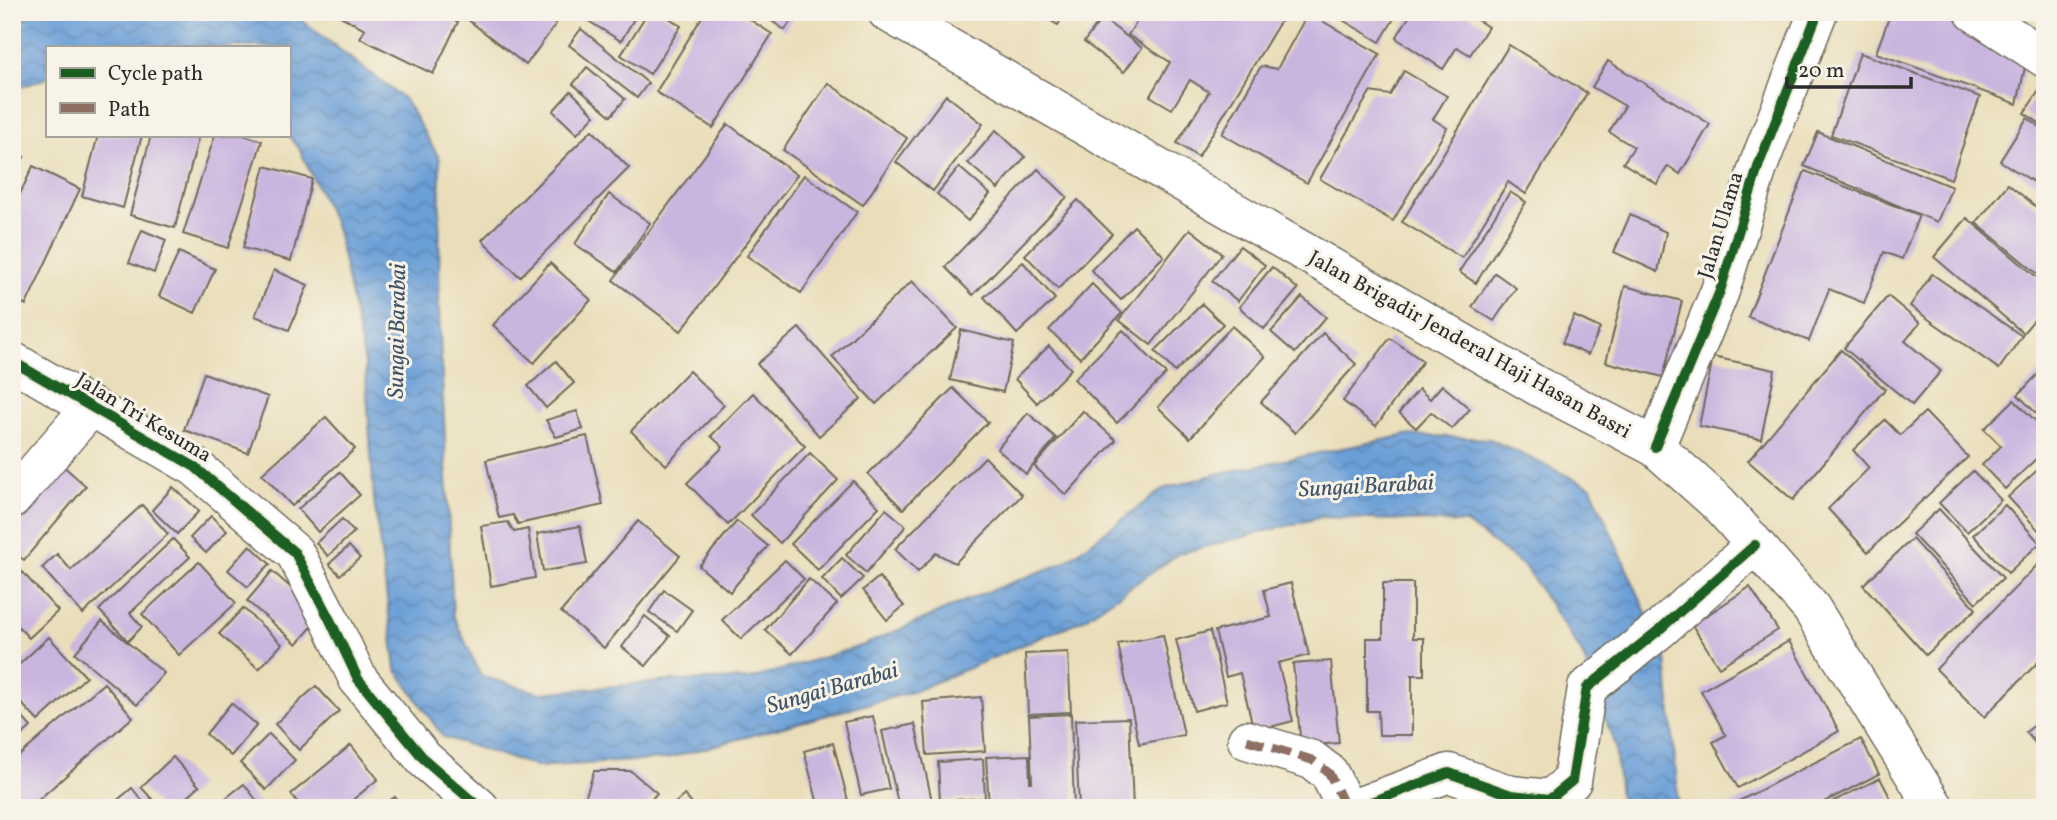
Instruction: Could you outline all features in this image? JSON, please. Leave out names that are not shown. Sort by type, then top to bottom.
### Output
[{"type":"street","name":"Jalan Brigadir Jenderal Haji Hasan Basri","points":[[887,12],[1539,387],[1655,447],[1719,504],[1811,608],[1935,808]]},
{"type":"street","name":"Jalan Ulama","points":[[1655,447],[1720,291],[1759,164],[1818,12]]},
{"type":"street","points":[[1975,12],[2045,58]]},
{"type":"street","name":"Jalan Tri Kesuma","points":[[12,361],[195,467],[295,553],[358,679],[425,759],[480,808]]},
{"type":"street","points":[[12,499],[91,407]]},
{"type":"street","points":[[1355,808],[1449,773],[1511,795],[1550,799],[1572,780],[1587,688],[1755,545]]},
{"type":"street","points":[[1247,740],[1312,760],[1329,773],[1346,808]]},
{"type":"water","name":"Sungai Barabai","points":[[36,12],[291,12],[405,100],[440,159],[439,312],[453,615],[481,676],[540,693],[669,681],[751,679],[864,645],[979,595],[1063,563],[1163,489],[1216,474],[1407,435],[1490,439],[1591,487],[1666,658],[1679,808],[1621,808],[1615,746],[1582,653],[1525,567],[1466,523],[1322,517],[1180,553],[1082,620],[912,692],[665,759],[538,767],[443,737],[396,669],[374,500],[365,364],[337,230],[299,148],[289,136],[290,46],[46,46],[46,78],[12,90],[12,25]]},
{"type":"building","points":[[333,12],[438,12],[458,22],[433,74],[360,38],[365,29]]},
{"type":"building","points":[[458,12],[541,12],[556,24],[526,65]]},
{"type":"building","points":[[596,12],[638,12],[621,41],[590,22]]},
{"type":"building","points":[[648,12],[660,12],[681,26],[650,74],[621,55]]},
{"type":"building","points":[[705,12],[738,12],[772,34],[713,128],[656,92]]},
{"type":"building","points":[[764,12],[796,12],[785,30],[763,15]]},
{"type":"building","points":[[1036,12],[1065,12],[1058,25]]},
{"type":"building","points":[[1143,12],[1286,12],[1198,157],[1177,143],[1209,92],[1190,80],[1172,109],[1150,96],[1170,62],[1128,35]]},
{"type":"building","points":[[1329,12],[1398,12],[1380,42]]},
{"type":"building","points":[[1412,12],[1465,12],[1488,27],[1470,55],[1457,47],[1443,69],[1396,38]]},
{"type":"building","points":[[1891,12],[1945,12],[2027,58],[2017,104],[1876,53]]},
{"type":"building","points":[[1308,13],[1380,54],[1307,183],[1222,134],[1261,66],[1277,69]]},
{"type":"building","points":[[1102,18],[1142,48],[1124,72],[1084,42]]},
{"type":"building","points":[[581,29],[648,83],[637,98],[569,45]]},
{"type":"building","points":[[1509,45],[1587,93],[1526,194],[1508,182],[1462,258],[1402,222]]},
{"type":"building","points":[[1860,53],[1980,97],[1951,179],[1831,135]]},
{"type":"building","points":[[1608,61],[1710,124],[1680,174],[1668,166],[1657,184],[1623,163],[1634,147],[1609,132],[1625,106],[1592,87]]},
{"type":"building","points":[[587,67],[625,99],[611,116],[573,84]]},
{"type":"building","points":[[1404,71],[1447,96],[1433,119],[1447,128],[1393,221],[1320,179],[1370,92],[1390,95]]},
{"type":"building","points":[[2045,82],[2045,118],[2041,124],[2024,113]]},
{"type":"building","points":[[828,83],[907,138],[863,205],[783,150]]},
{"type":"building","points":[[571,91],[595,115],[577,134],[553,111]]},
{"type":"building","points":[[946,95],[983,124],[933,191],[896,162]]},
{"type":"building","points":[[2027,118],[2045,130],[2045,189],[2000,161]]},
{"type":"building","points":[[728,124],[797,175],[681,331],[613,280]]},
{"type":"building","points":[[592,130],[629,168],[520,277],[482,240]]},
{"type":"building","points":[[996,130],[1025,157],[998,189],[968,163]]},
{"type":"building","points":[[1818,132],[1952,187],[1937,222],[1804,166]]},
{"type":"building","points":[[98,136],[142,136],[123,208],[82,196]]},
{"type":"building","points":[[151,136],[199,136],[175,228],[130,215]]},
{"type":"building","points":[[215,136],[247,136],[262,141],[228,248],[183,234]]},
{"type":"building","points":[[12,151],[24,157],[12,181]]},
{"type":"building","points":[[33,166],[80,189],[26,305],[12,298],[12,211]]},
{"type":"building","points":[[265,166],[312,179],[291,261],[243,248]]},
{"type":"building","points":[[959,167],[990,194],[968,221],[937,194]]},
{"type":"building","points":[[1038,169],[1067,197],[973,295],[945,267]]},
{"type":"building","points":[[1805,171],[1919,215],[1902,259],[1884,252],[1864,303],[1829,289],[1809,341],[1748,317]]},
{"type":"building","points":[[804,175],[857,212],[801,293],[747,256]]},
{"type":"building","points":[[2008,184],[2045,214],[2045,280],[1976,223]]},
{"type":"building","points":[[1510,192],[1526,202],[1476,283],[1459,272]]},
{"type":"building","points":[[609,194],[650,223],[617,272],[575,244]]},
{"type":"building","points":[[1078,200],[1112,234],[1058,289],[1025,255]]},
{"type":"building","points":[[1630,215],[1666,232],[1658,272],[1614,252]]},
{"type":"building","points":[[1967,218],[2045,284],[2045,307],[2023,333],[1934,257]]},
{"type":"building","points":[[1134,226],[1164,256],[1121,300],[1091,270]]},
{"type":"building","points":[[1190,229],[1222,254],[1151,345],[1119,320]]},
{"type":"building","points":[[142,230],[166,240],[154,273],[129,263]]},
{"type":"building","points":[[1240,246],[1265,265],[1238,301],[1212,281]]},
{"type":"building","points":[[179,252],[215,269],[195,313],[159,296]]},
{"type":"building","points":[[1023,262],[1055,299],[1017,334],[984,297]]},
{"type":"building","points":[[550,263],[591,300],[534,363],[493,325]]},
{"type":"building","points":[[1272,267],[1298,289],[1264,329],[1239,307]]},
{"type":"building","points":[[274,270],[308,285],[289,330],[255,316]]},
{"type":"building","points":[[1495,273],[1516,288],[1494,321],[1472,307]]},
{"type":"building","points":[[1932,274],[2022,336],[1999,369],[1910,306]]},
{"type":"building","points":[[912,281],[957,328],[876,404],[832,357]]},
{"type":"building","points":[[1092,284],[1122,313],[1080,358],[1049,330]]},
{"type":"building","points":[[1625,286],[1682,301],[1663,377],[1606,362]]},
{"type":"building","points":[[1888,296],[1920,323],[1905,341],[1941,371],[1912,405],[1844,348]]},
{"type":"building","points":[[1302,297],[1326,317],[1295,353],[1271,332]]},
{"type":"building","points":[[1202,304],[1223,324],[1175,372],[1155,351]]},
{"type":"building","points":[[1574,316],[1600,328],[1588,355],[1562,343]]},
{"type":"building","points":[[1232,326],[1265,357],[1190,438],[1158,407]]},
{"type":"building","points":[[799,328],[861,399],[819,436],[757,364]]},
{"type":"building","points":[[961,330],[1014,343],[1003,392],[950,380]]},
{"type":"building","points":[[1123,330],[1166,374],[1117,423],[1074,379]]},
{"type":"building","points":[[1323,333],[1356,364],[1295,433],[1261,402]]},
{"type":"building","points":[[1390,338],[1423,361],[1376,426],[1343,401]]},
{"type":"building","points":[[1049,346],[1071,369],[1037,403],[1015,379]]},
{"type":"building","points":[[1841,350],[1885,389],[1793,500],[1748,461]]},
{"type":"building","points":[[1713,357],[1775,370],[1761,439],[1699,426]]},
{"type":"building","points":[[556,361],[574,383],[546,408],[528,386]]},
{"type":"building","points":[[689,371],[724,405],[666,465],[631,431]]},
{"type":"building","points":[[204,373],[268,397],[248,453],[184,430]]},
{"type":"building","points":[[2039,373],[2045,379],[2045,422],[2018,395]]},
{"type":"building","points":[[1442,385],[1470,409],[1452,429],[1431,412],[1416,428],[1399,413],[1419,389],[1430,399]]},
{"type":"building","points":[[953,388],[988,422],[903,509],[868,474]]},
{"type":"building","points":[[753,393],[805,446],[728,525],[687,483],[723,447],[711,436]]},
{"type":"building","points":[[2014,400],[2045,430],[2045,450],[2005,489],[1982,465],[2001,446],[1984,429]]},
{"type":"building","points":[[577,411],[583,429],[556,437],[546,420]]},
{"type":"building","points":[[1083,411],[1116,440],[1066,495],[1034,466]]},
{"type":"building","points":[[1925,412],[1968,457],[1868,552],[1828,509],[1869,468],[1853,450],[1885,420],[1900,435]]},
{"type":"building","points":[[1028,413],[1056,438],[1026,474],[997,449]]},
{"type":"building","points":[[326,417],[355,449],[292,506],[262,474]]},
{"type":"building","points":[[587,436],[603,505],[518,524],[513,515],[499,518],[486,460]]},
{"type":"building","points":[[810,453],[838,480],[780,543],[751,515]]},
{"type":"building","points":[[985,457],[1022,495],[955,563],[936,553],[918,572],[895,549]]},
{"type":"building","points":[[2045,463],[2045,532],[2042,534],[2008,497]]},
{"type":"building","points":[[61,464],[86,486],[24,560],[12,551],[12,522]]},
{"type":"building","points":[[1973,471],[2001,500],[1967,532],[1939,503]]},
{"type":"building","points":[[340,472],[360,495],[318,532],[298,509]]},
{"type":"building","points":[[853,481],[879,507],[818,570],[791,544]]},
{"type":"building","points":[[173,487],[199,511],[177,534],[152,510]]},
{"type":"building","points":[[142,505],[168,534],[83,614],[42,568],[57,554],[71,570]]},
{"type":"building","points":[[2005,505],[2040,543],[2008,573],[1973,535]]},
{"type":"building","points":[[886,509],[906,526],[866,573],[846,555]]},
{"type":"building","points":[[1939,509],[2003,578],[1976,603],[1912,534]]},
{"type":"building","points":[[211,516],[227,531],[206,553],[190,538]]},
{"type":"building","points":[[342,519],[354,532],[328,556],[316,543]]},
{"type":"building","points":[[638,521],[680,556],[604,648],[561,612]]},
{"type":"building","points":[[737,521],[768,546],[730,592],[699,566]]},
{"type":"building","points":[[508,522],[514,532],[528,529],[535,578],[491,586],[481,526]]},
{"type":"building","points":[[580,526],[587,564],[543,571],[537,534]]},
{"type":"building","points":[[173,539],[190,557],[130,613],[142,627],[128,641],[99,610]]},
{"type":"building","points":[[1912,539],[1976,609],[1926,655],[1863,585]]},
{"type":"building","points":[[250,545],[270,564],[248,587],[228,570]]},
{"type":"building","points":[[349,546],[360,558],[340,575],[329,564]]},
{"type":"building","points":[[2045,557],[2045,655],[1984,717],[1936,669]]},
{"type":"building","points":[[842,558],[863,578],[841,599],[822,579]]},
{"type":"building","points":[[785,560],[804,579],[741,639],[722,620]]},
{"type":"building","points":[[12,561],[58,611],[29,638],[12,620]]},
{"type":"building","points":[[199,562],[236,603],[179,655],[142,614]]},
{"type":"building","points":[[272,571],[322,615],[297,644],[247,601]]},
{"type":"building","points":[[879,577],[904,606],[887,620],[863,590]]},
{"type":"building","points":[[809,579],[837,604],[792,654],[765,630]]},
{"type":"building","points":[[1291,583],[1309,655],[1278,663],[1293,721],[1254,731],[1240,673],[1226,677],[1215,631],[1271,617],[1264,590]]},
{"type":"building","points":[[1383,583],[1413,583],[1413,638],[1424,638],[1424,675],[1412,675],[1412,735],[1379,735],[1378,711],[1367,711],[1367,638],[1383,638]]},
{"type":"building","points":[[1750,587],[1778,630],[1719,667],[1692,625]]},
{"type":"building","points":[[664,590],[692,610],[677,631],[649,612]]},
{"type":"building","points":[[243,608],[282,644],[259,669],[219,634]]},
{"type":"building","points":[[645,616],[670,636],[646,666],[622,647]]},
{"type":"building","points":[[102,621],[164,673],[137,705],[75,653]]},
{"type":"building","points":[[1210,631],[1227,702],[1194,711],[1176,640]]},
{"type":"building","points":[[1163,635],[1184,735],[1139,744],[1118,644]]},
{"type":"building","points":[[49,637],[86,677],[38,721],[12,693],[12,671]]},
{"type":"building","points":[[1789,641],[1839,731],[1738,788],[1713,742],[1726,735],[1701,691]]},
{"type":"building","points":[[1068,652],[1071,712],[1028,714],[1025,654]]},
{"type":"building","points":[[1331,661],[1339,743],[1301,746],[1293,664]]},
{"type":"building","points":[[104,683],[133,717],[29,808],[20,808],[12,799],[12,762]]},
{"type":"building","points":[[316,686],[339,711],[299,750],[275,724]]},
{"type":"building","points":[[981,697],[985,751],[927,755],[923,702]]},
{"type":"building","points":[[231,703],[257,725],[231,756],[206,734]]},
{"type":"building","points":[[12,706],[31,727],[12,744]]},
{"type":"building","points":[[1071,714],[1074,808],[989,808],[986,757],[1029,755],[1032,782],[1029,716]]},
{"type":"building","points":[[873,716],[889,789],[861,795],[844,722]]},
{"type":"building","points":[[2045,717],[2045,755],[2026,732]]},
{"type":"building","points":[[1129,718],[1133,808],[1079,808],[1075,720]]},
{"type":"building","points":[[915,724],[932,801],[899,808],[882,731]]},
{"type":"building","points":[[269,734],[295,760],[266,790],[240,763]]},
{"type":"building","points":[[1861,739],[1879,774],[1813,808],[1725,808]]},
{"type":"building","points":[[833,743],[850,808],[819,808],[804,751]]},
{"type":"building","points":[[351,745],[378,779],[343,808],[302,808],[291,794]]},
{"type":"building","points":[[173,757],[199,786],[176,808],[160,808],[141,787]]},
{"type":"building","points":[[983,759],[985,798],[940,801],[938,762]]},
{"type":"building","points":[[594,771],[631,771],[657,793],[644,808],[582,808]]},
{"type":"building","points":[[1880,778],[1892,801],[1877,808],[1820,808]]},
{"type":"building","points":[[244,784],[261,806],[213,808]]},
{"type":"building","points":[[132,788],[148,808],[108,808]]},
{"type":"building","points":[[684,795],[696,808],[670,808]]},
{"type":"building","points":[[395,797],[403,808],[379,808]]},
{"type":"marked path","points":[[1247,740],[1312,760],[1329,773],[1346,808]]},
{"type":"cycle path","points":[[1655,447],[1720,291],[1759,164],[1818,12]]},
{"type":"cycle path","points":[[12,361],[195,467],[295,553],[358,679],[424,759],[480,808]]},
{"type":"cycle path","points":[[1355,808],[1449,773],[1511,795],[1550,799],[1572,781],[1587,688],[1659,630],[1755,545]]}]
